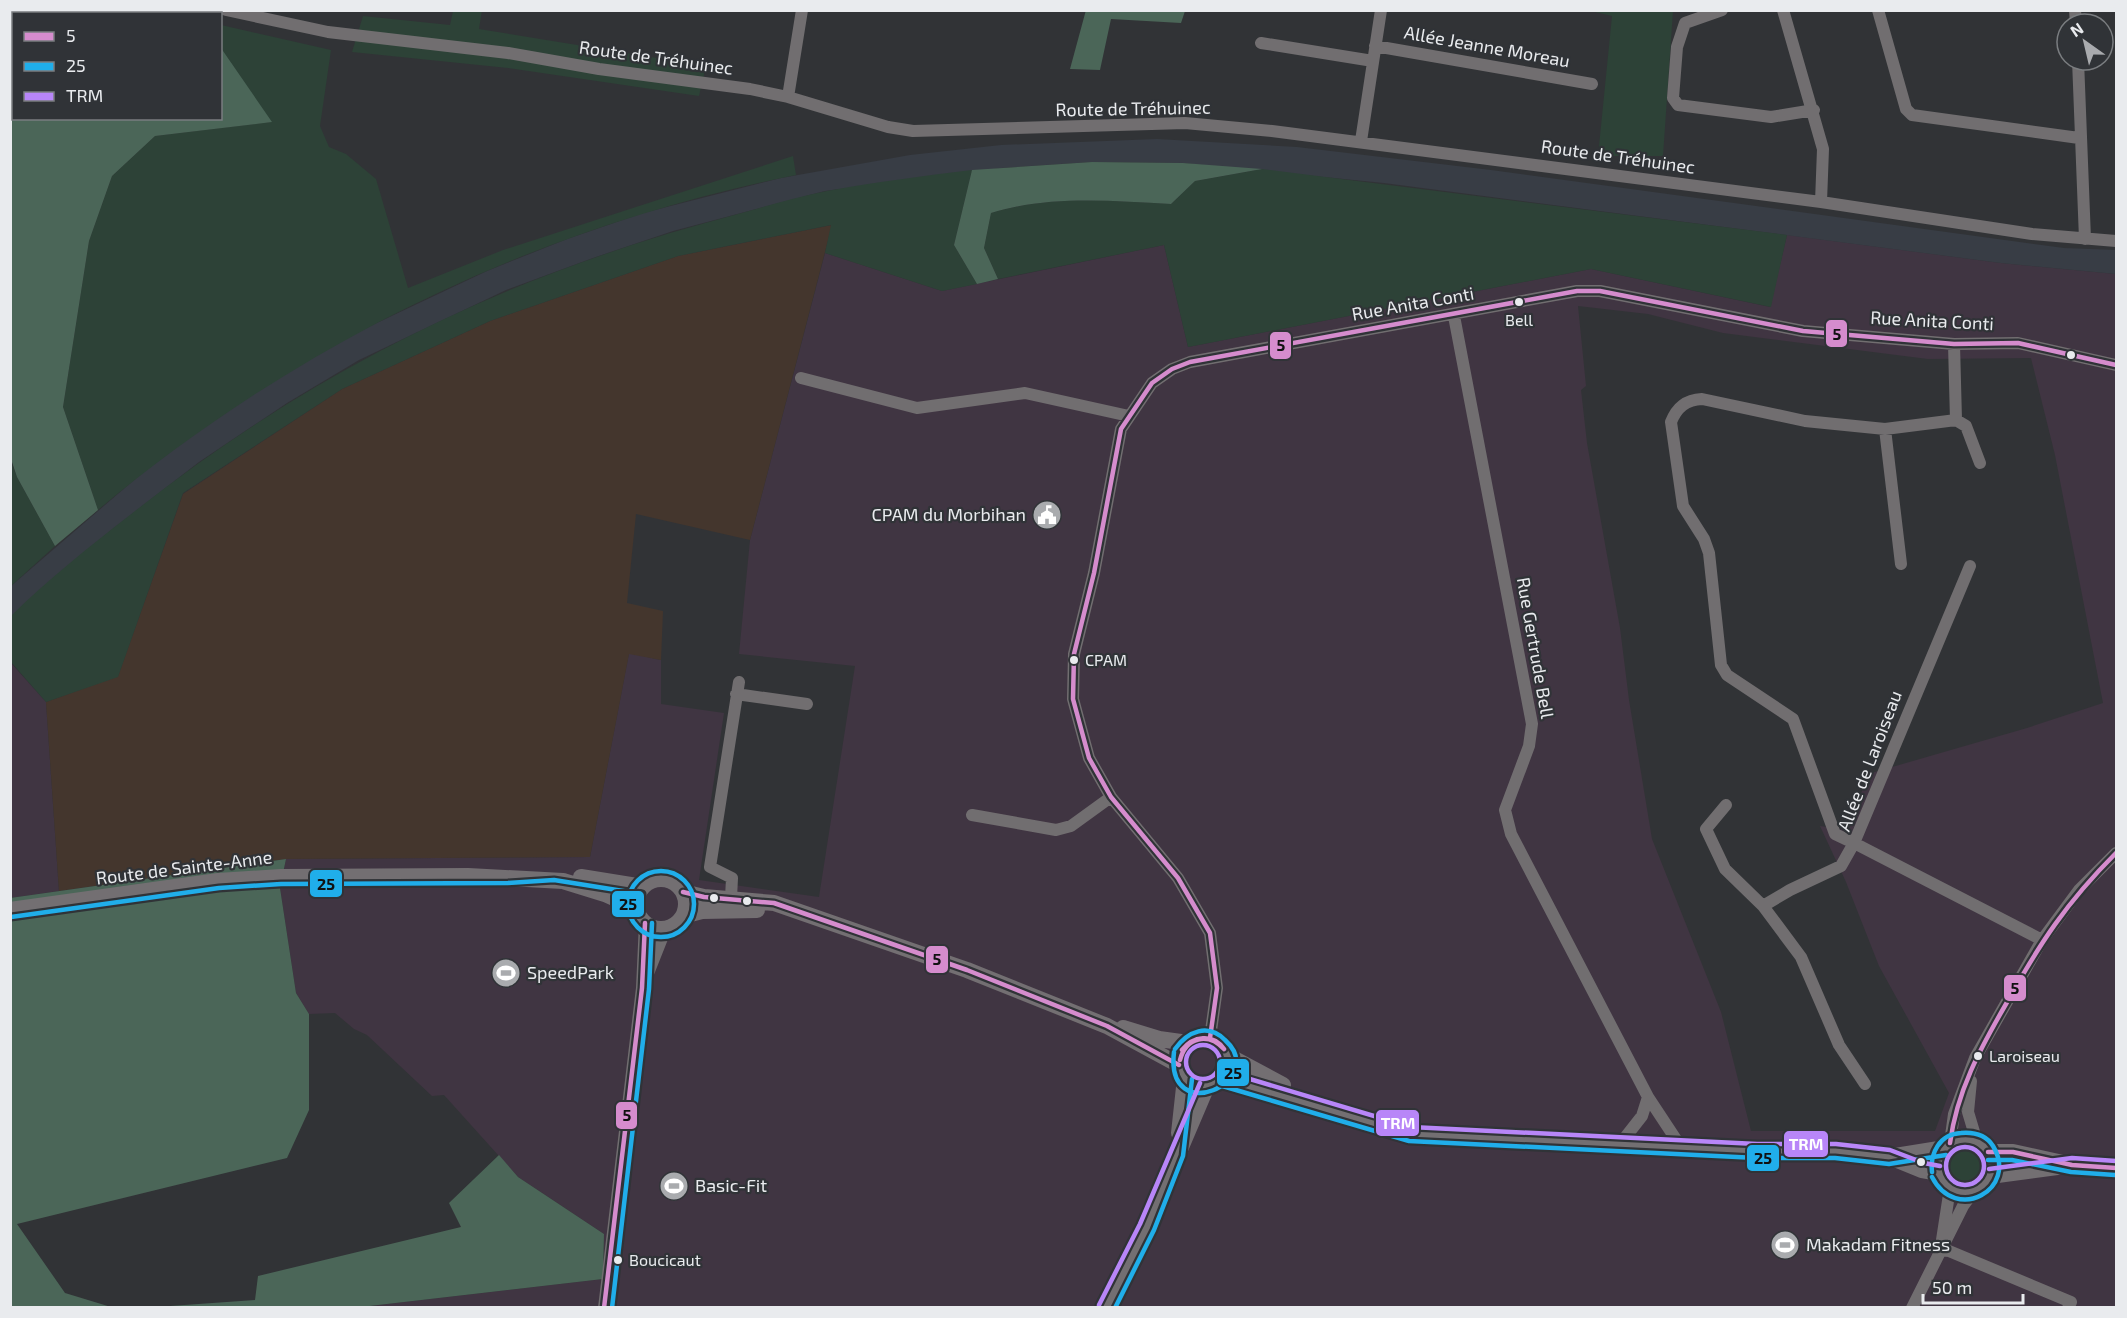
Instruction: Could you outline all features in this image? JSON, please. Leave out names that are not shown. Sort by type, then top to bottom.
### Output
[{"type":"main road","name":"Route de Sainte-Anne","points":[[10,910],[239,879],[292,876],[507,876],[554,872],[643,887]]},
{"type":"main road","name":"Route de Sainte-Anne","points":[[507,876],[563,881],[605,894],[636,908]]},
{"type":"main road","points":[[665,879],[679,886],[683,892],[686,908],[683,916],[679,922],[666,928],[658,929],[645,923],[636,908],[636,900],[643,887],[649,882],[665,879]]},
{"type":"main road","points":[[683,892],[704,897],[774,903],[967,970],[1107,1026],[1182,1072],[1192,1084],[1214,1082],[1254,1084],[1376,1128],[1410,1134],[1756,1151],[1835,1151],[1889,1157],[1922,1170],[1939,1173]]},
{"type":"main road","points":[[683,916],[702,910],[796,912]]},
{"type":"main road","points":[[1107,1026],[1188,1043]]},
{"type":"main road","points":[[1106,1308],[1147,1227],[1176,1154],[1214,1082],[1227,1068],[1227,1056],[1221,1045],[1210,1038],[1194,1039],[1180,1053],[1182,1072],[1176,1154]]},
{"type":"main road","points":[[1227,1056],[1287,1087],[1311,1103]]},
{"type":"main road","points":[[1889,1157],[1948,1145],[1964,1139],[1983,1147],[2072,1165],[2116,1168]]},
{"type":"main road","points":[[1948,1145],[1938,1164],[1939,1173],[1950,1188],[1958,1191],[1974,1191],[1990,1176],[1992,1168],[1983,1147]]},
{"type":"main road","points":[[1990,1176],[2072,1165]]},
{"type":"street","name":"Route de Tréhuinec","points":[[226,10],[328,32],[508,52],[599,69],[750,89],[788,97],[888,127],[913,131],[1185,123],[1361,141],[2085,239],[2116,241]]},
{"type":"street","points":[[788,97],[802,10]]},
{"type":"street","points":[[1361,141],[1381,10]]},
{"type":"street","points":[[1722,10],[1685,23],[1677,57],[1673,98],[1678,105],[1771,117],[1814,111]]},
{"type":"street","points":[[1783,10],[1814,111],[1823,149],[1821,202]]},
{"type":"street","points":[[1878,10],[1906,109],[1912,116],[2079,138]]},
{"type":"street","points":[[1262,43],[1373,61]]},
{"type":"street","name":"Allée Jeanne Moreau","points":[[1375,46],[1592,84]]},
{"type":"street","points":[[2079,72],[2082,113],[2079,138],[2085,239]]},
{"type":"street","name":"Rue Anita Conti","points":[[1210,1038],[1217,988],[1210,933],[1198,908],[1179,878],[1111,797],[1086,750],[1073,699],[1074,654],[1095,573],[1121,429],[1152,383],[1172,369],[1190,362],[1454,316],[1577,291],[1600,291],[1803,331],[1954,344],[2018,343],[2116,365]]},
{"type":"street","name":"Rue Gertrude Bell","points":[[1454,316],[1532,724],[1529,746],[1505,810],[1511,834],[1648,1096],[1681,1147]]},
{"type":"street","points":[[1954,344],[1956,420]]},
{"type":"street","points":[[801,378],[917,408],[1025,393],[1129,416]]},
{"type":"street","points":[[1763,906],[1790,890],[1841,866],[1854,843],[1835,834],[1793,719],[1727,675],[1721,665],[1709,553],[1704,539],[1683,506],[1671,422],[1683,405],[1702,399],[1805,421],[1885,429],[1956,420],[1966,426],[1980,463]]},
{"type":"street","points":[[1885,429],[1901,564]]},
{"type":"street","name":"Allée de Laroiseau","points":[[1970,566],[1854,843],[2042,940]]},
{"type":"street","points":[[731,898],[732,878],[710,867],[738,688],[807,704]]},
{"type":"street","points":[[972,815],[1056,830],[1071,826],[1111,797]]},
{"type":"street","points":[[1726,805],[1706,829],[1725,869],[1763,906],[1801,957],[1839,1046],[1865,1084]]},
{"type":"street","points":[[1948,1145],[1954,1114],[1971,1068],[2042,940],[2079,890],[2116,854]]},
{"type":"street","points":[[604,1308],[642,988],[645,923]]},
{"type":"street","points":[[642,988],[666,928]]},
{"type":"street","points":[[1971,1068],[1968,1113],[1983,1147]]},
{"type":"street","points":[[1620,1144],[1642,1116],[1648,1096]]},
{"type":"street","points":[[1940,1248],[1950,1188]]},
{"type":"street","points":[[1912,1308],[1940,1248],[1974,1191]]},
{"type":"street","points":[[1940,1248],[2071,1302],[2068,1308]]},
{"type":"shaded area","points":[[1157,139],[1297,147],[1491,170],[2064,248],[2116,250],[2116,274],[2001,263],[1384,183],[1183,163],[1092,162],[1002,168],[825,191],[673,231],[593,258],[506,290],[359,360],[287,403],[199,462],[110,531],[11,617],[11,586],[141,474],[200,429],[272,381],[345,338],[487,271],[567,239],[643,213],[781,178],[910,155],[1001,145]]},
{"type":"shaded area","points":[[832,225],[750,540],[636,514],[627,603],[663,611],[661,660],[629,654],[590,857],[286,859],[59,891],[46,702],[118,676],[183,494],[342,389],[490,321],[678,256]]},
{"type":"shaded area","points":[[1787,235],[2001,263],[2116,274],[2116,1307],[361,1307],[603,1279],[604,1234],[518,1177],[444,1095],[432,1096],[367,1035],[354,1029],[335,1013],[309,1014],[296,993],[280,888],[286,859],[590,857],[629,653],[661,660],[661,704],[724,713],[699,880],[819,897],[855,666],[739,654],[750,540],[825,253],[942,291],[1164,245],[1188,347],[1591,269],[1770,307]],"holes":[[[1578,306],[1648,314],[1723,333],[1928,359],[2031,358],[2055,455],[2103,703],[2027,728],[1868,774],[1848,830],[1820,826],[1846,882],[1879,966],[1949,1093],[1935,1131],[1751,1131],[1721,1012],[1652,839],[1629,700],[1620,628],[1587,443],[1581,390],[1586,386]]]},
{"type":"shaded area","points":[[10,662],[46,702],[59,891],[11,898]]},
{"type":"green space","points":[[482,10],[479,29],[706,66],[699,96],[508,68],[352,52],[363,16],[450,25],[453,11]]},
{"type":"green space","points":[[1086,10],[1185,11],[1181,23],[1111,19],[1100,70],[1070,69]]},
{"type":"green space","points":[[11,11],[174,12],[12,12],[12,120],[222,120],[222,49],[272,122],[155,136],[112,176],[89,241],[63,407],[98,510],[55,546],[17,477],[11,459]]},
{"type":"green space","points":[[1591,11],[1673,11],[1663,156],[1598,156],[1612,16]]},
{"type":"green space","points":[[222,25],[331,50],[320,126],[329,147],[346,154],[376,179],[408,288],[503,250],[793,156],[796,175],[700,197],[606,226],[515,259],[426,299],[339,343],[256,394],[175,449],[98,510],[63,407],[89,241],[112,176],[155,136],[271,122],[222,49]]},
{"type":"green space","points":[[1092,162],[1183,163],[1262,169],[1195,181],[1171,204],[1058,201],[1013,207],[991,213],[984,248],[998,279],[977,284],[954,245],[972,170]]},
{"type":"green space","points":[[1262,169],[1787,235],[1771,307],[1591,269],[1188,347],[1164,245],[998,279],[984,248],[991,213],[1013,207],[1058,201],[1171,204],[1195,181]]},
{"type":"green space","points":[[972,170],[954,245],[977,284],[942,291],[825,253],[831,225],[678,256],[490,321],[342,389],[183,493],[118,677],[46,702],[11,662],[10,617],[84,552],[200,462],[271,414],[343,371],[418,332],[494,297],[572,266],[654,238],[816,193]]},
{"type":"green space","points":[[10,459],[17,477],[55,546],[11,586]]},
{"type":"green space","points":[[286,859],[280,888],[296,993],[309,1014],[309,1110],[287,1158],[17,1224],[65,1293],[111,1307],[11,1307],[10,898]]},
{"type":"green space","points":[[1965,1148],[1977,1153],[1982,1165],[1977,1177],[1965,1182],[1953,1177],[1948,1165],[1953,1153]]},
{"type":"green space","points":[[499,1155],[518,1177],[604,1234],[603,1279],[361,1307],[142,1308],[255,1300],[258,1276],[461,1227],[449,1203]]},
{"type":"transit line","name":"5","points":[[1210,1038],[1217,988],[1210,933],[1178,878],[1111,797],[1089,758],[1073,699],[1074,654],[1094,573],[1121,429],[1152,383],[1172,369],[1190,362],[1577,291],[1600,291],[1803,331],[1954,344],[2018,343],[2116,365]]},
{"type":"transit line","name":"5","points":[[1950,1143],[1958,1106],[1971,1071],[2018,982],[2055,924],[2082,889],[2116,853]]},
{"type":"transit line","name":"25","points":[[661,871],[674,874],[684,881],[691,891],[694,904],[691,917],[684,927],[674,934],[661,937],[648,934],[638,927],[631,917],[628,904],[631,891],[638,881],[648,874],[661,871]]},
{"type":"transit line","name":"25","points":[[11,917],[219,888],[281,884],[508,883],[554,880],[642,894]]},
{"type":"transit line","name":"5","points":[[683,892],[704,897],[774,903],[967,970],[1107,1026],[1179,1065]]},
{"type":"transit line","name":"5","points":[[604,1308],[642,988],[645,923]]},
{"type":"transit line","name":"25","points":[[612,1308],[649,989],[652,923]]},
{"type":"transit line","name":"25","points":[[1174,1052],[1175,1075],[1184,1088],[1198,1093],[1213,1090],[1226,1082],[1235,1070],[1235,1055],[1225,1040],[1212,1032],[1198,1031],[1186,1038],[1175,1049]]},
{"type":"transit line","name":"5","points":[[1182,1050],[1197,1039],[1203,1038],[1214,1040],[1224,1049]]},
{"type":"transit line","name":"5","points":[[1180,1060],[1187,1046],[1198,1039],[1211,1040],[1224,1049]]},
{"type":"transit line","name":"TRM","points":[[1203,1045],[1215,1050],[1220,1062],[1215,1074],[1203,1079],[1191,1074],[1186,1062],[1191,1050],[1203,1045]]},
{"type":"transit line","name":"TRM","points":[[1223,1071],[1411,1127],[1757,1144],[1836,1144],[1890,1150],[1924,1163],[1940,1166]]},
{"type":"transit line","name":"25","points":[[1115,1308],[1154,1230],[1183,1156],[1192,1079]]},
{"type":"transit line","name":"TRM","points":[[1099,1305],[1140,1224],[1200,1083]]},
{"type":"transit line","name":"25","points":[[1219,1085],[1409,1141],[1757,1158],[1835,1158],[1889,1164],[1946,1155]]},
{"type":"transit line","name":"25","points":[[1932,1172],[1934,1152],[1942,1141],[1953,1134],[1970,1133],[1987,1139],[1993,1146],[1999,1162],[1998,1176],[1991,1187],[1981,1195],[1969,1199],[1955,1198],[1943,1191],[1932,1177]]},
{"type":"transit line","name":"TRM","points":[[1965,1147],[1972,1148],[1978,1153],[1983,1159],[1984,1166],[1983,1173],[1978,1179],[1972,1184],[1965,1185],[1958,1184],[1952,1179],[1947,1173],[1946,1166],[1947,1159],[1952,1153],[1958,1148],[1965,1147]]},
{"type":"transit line","name":"5","points":[[1988,1152],[2013,1152],[2072,1165],[2116,1168]]},
{"type":"transit line","name":"TRM","points":[[1989,1169],[2072,1158],[2116,1161]]},
{"type":"transit line","name":"25","points":[[1988,1160],[2012,1160],[2071,1172],[2115,1175]]},
{"type":"place","name":"Bell","points":[[1519,302]]},
{"type":"place","name":"CPAM du Morbihan","points":[[1047,515]]},
{"type":"place","name":"CPAM","points":[[1074,660]]},
{"type":"place","name":"SpeedPark","points":[[506,973]]},
{"type":"place","name":"Laroiseau","points":[[1978,1056]]},
{"type":"place","name":"Basic-Fit","points":[[674,1186]]},
{"type":"place","name":"Makadam Fitness","points":[[1785,1245]]},
{"type":"place","name":"Boucicaut","points":[[618,1260]]}]
